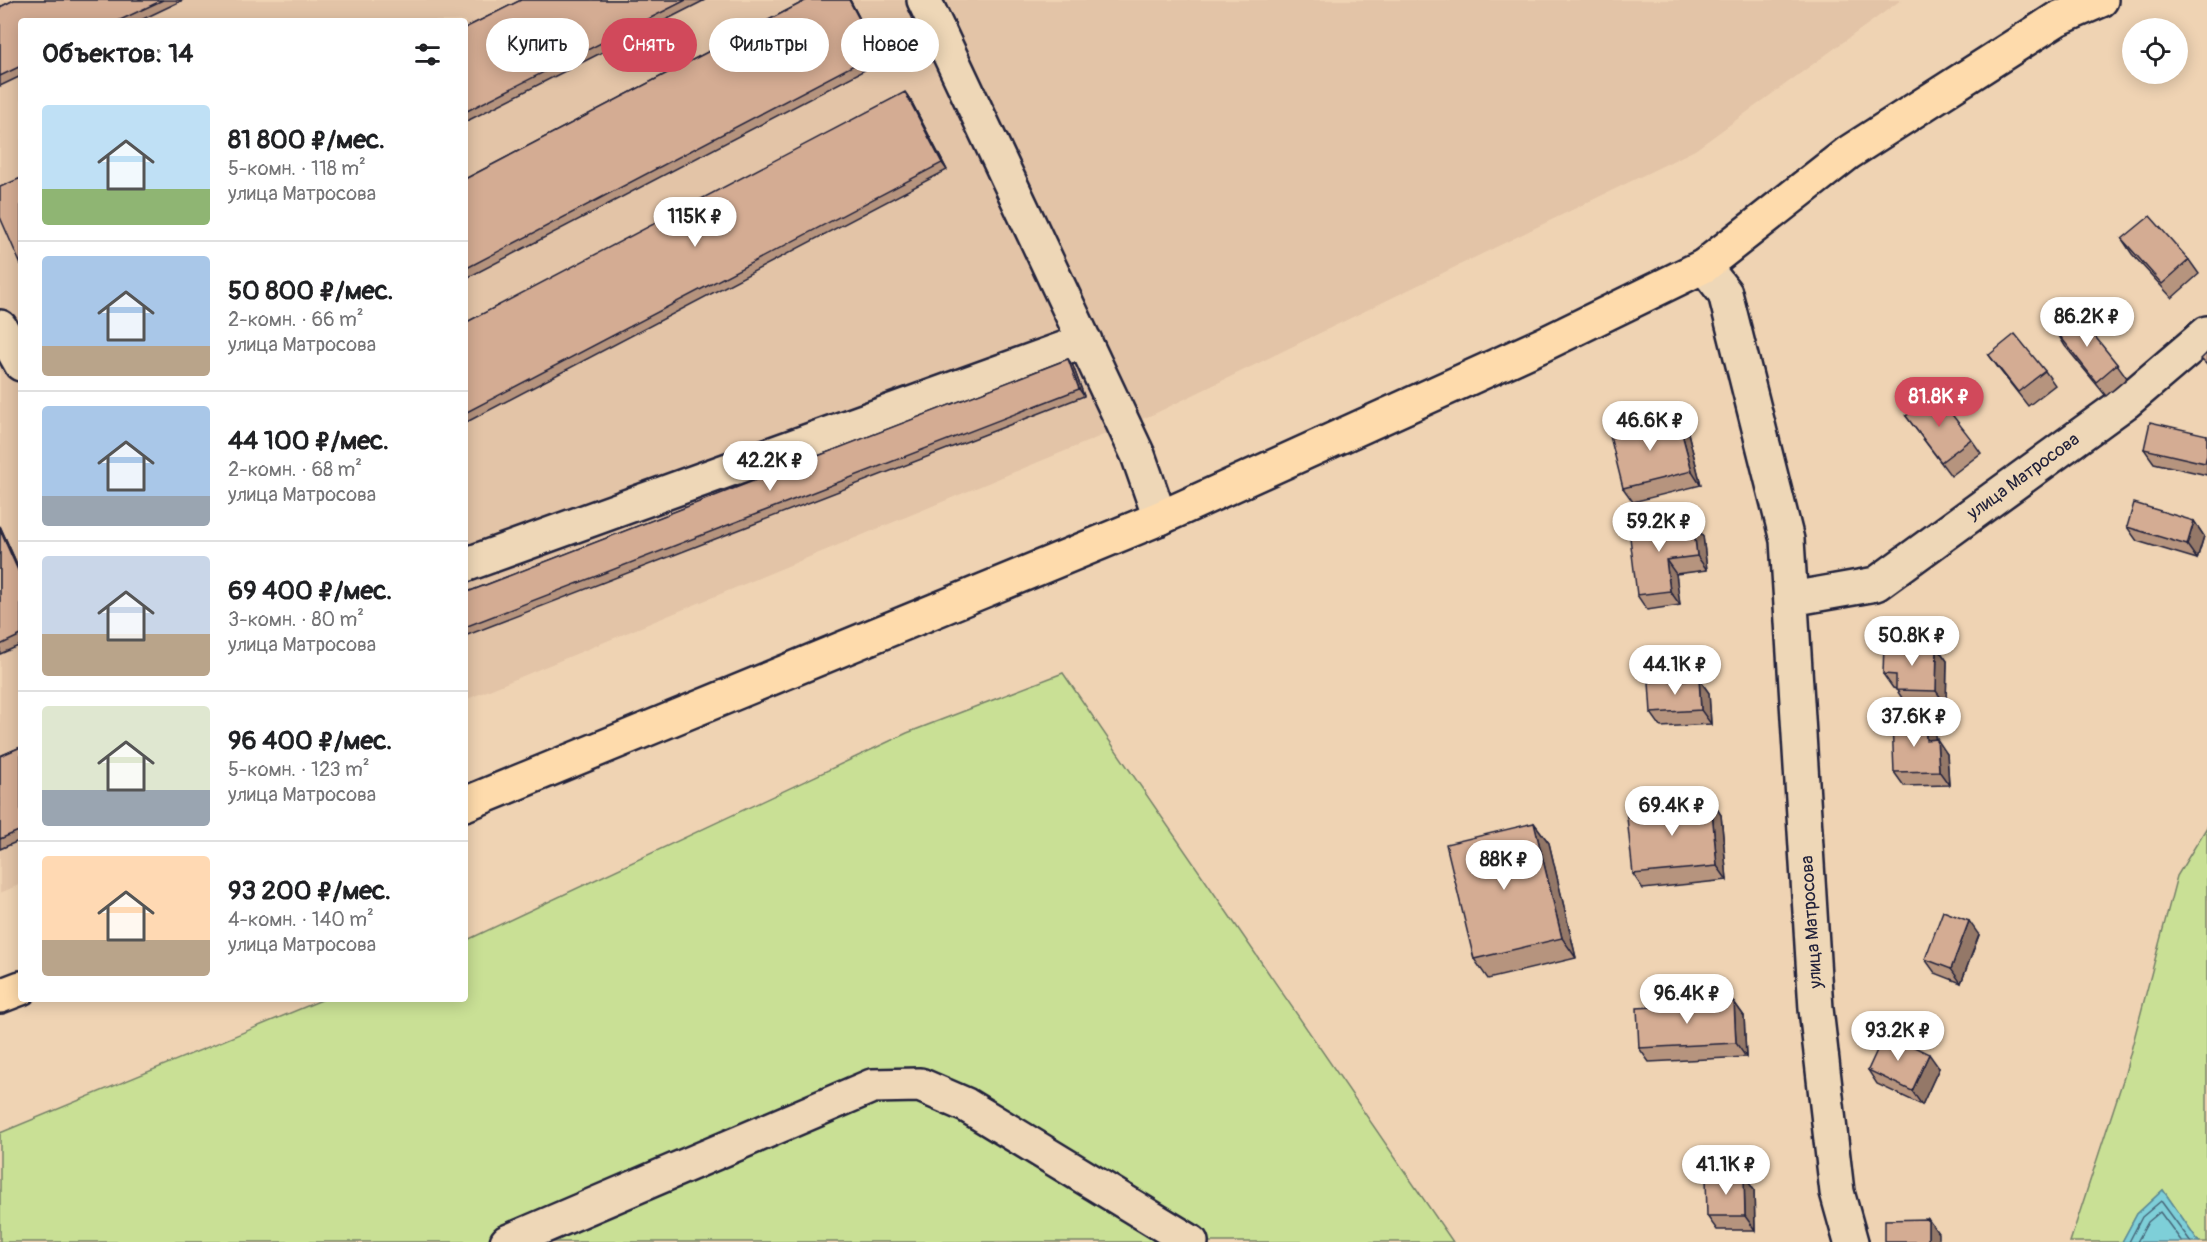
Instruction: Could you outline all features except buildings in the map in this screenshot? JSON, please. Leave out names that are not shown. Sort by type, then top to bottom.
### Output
[{"type":"main road","points":[[468,803],[1160,518],[1542,345],[1704,266],[1848,153],[2057,19],[2101,0]]},
{"type":"main road","points":[[0,996],[18,989]]},
{"type":"street","points":[[924,0],[1138,455],[1160,518]]},
{"type":"street","name":"улица Матросова","points":[[1704,266],[1725,293],[1787,540],[1816,1009],[1837,1191],[1851,1242]]},
{"type":"street","points":[[0,327],[18,359]]},
{"type":"street","name":"улица Матросова","points":[[1791,599],[1876,584],[2126,402],[2207,333]]},
{"type":"street","points":[[468,564],[1085,341]]},
{"type":"street","points":[[507,1242],[872,1086],[920,1085],[966,1106],[1191,1242]]},
{"type":"shaded area","points":[[0,0],[1901,0],[1695,150],[1154,414],[468,699],[468,18],[18,18],[18,885],[0,893]]},
{"type":"green space","points":[[1063,673],[1453,1242],[0,1242],[0,1133],[317,1002],[468,1002],[468,940],[907,733]]},
{"type":"green space","points":[[2207,827],[2207,1242],[2199,1242],[2163,1190],[2137,1214],[2122,1242],[2070,1242],[2124,1077],[2177,876]]},
{"type":"water","points":[[2163,1190],[2199,1242],[2122,1242],[2137,1214]]}]
